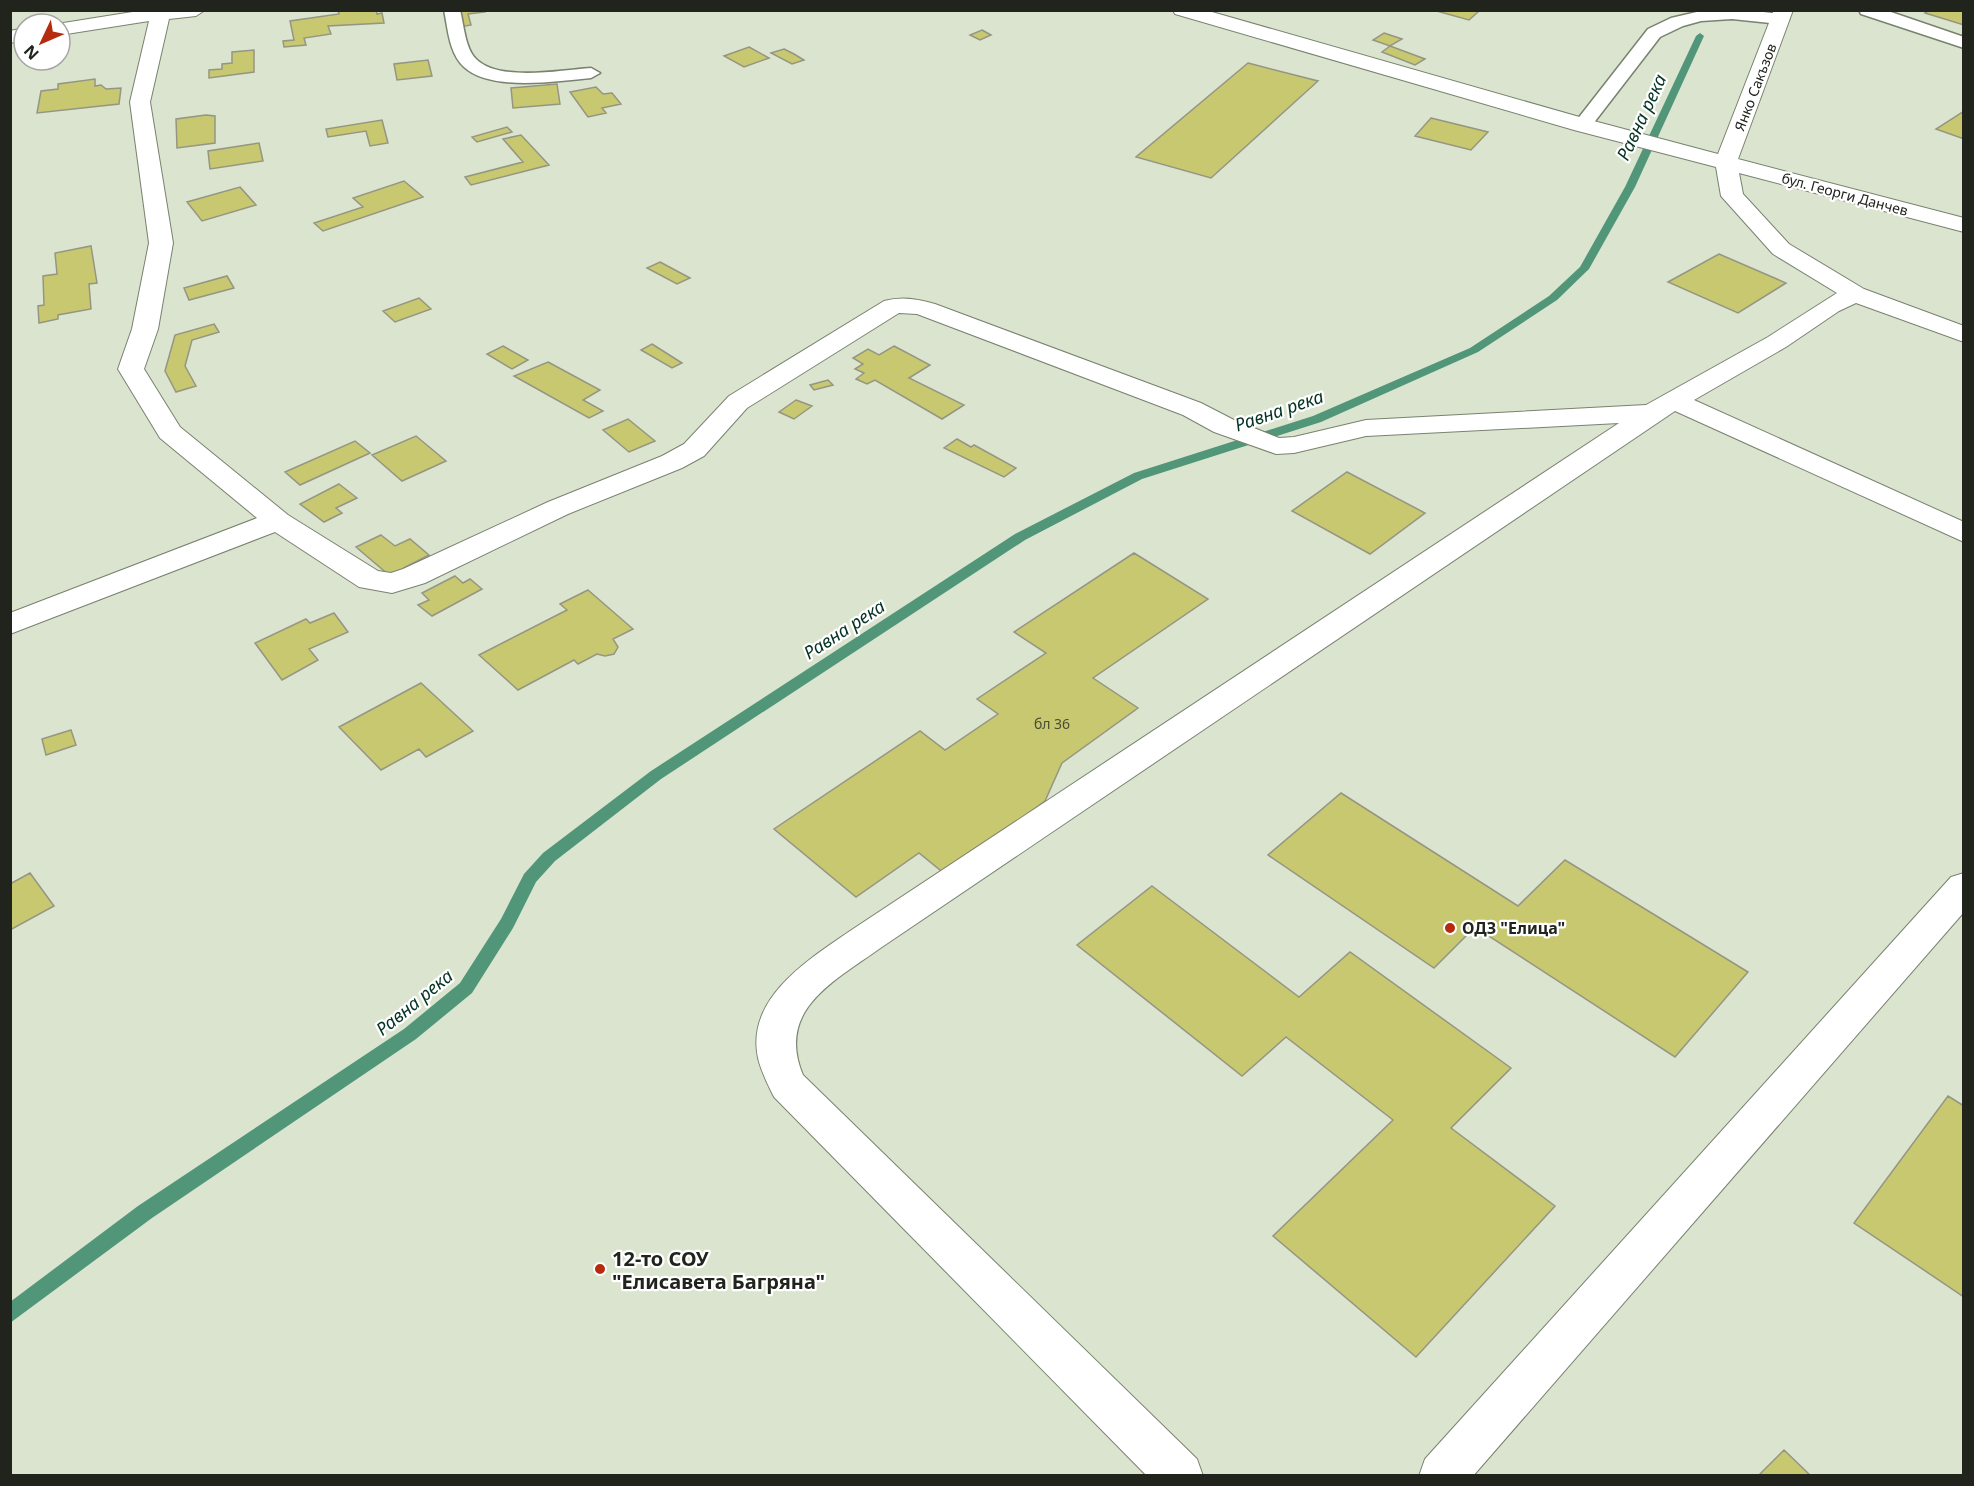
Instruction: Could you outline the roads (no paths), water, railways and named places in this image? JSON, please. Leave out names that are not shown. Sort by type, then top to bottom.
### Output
[{"type":"street","points":[[72,27],[196,10]]},
{"type":"street","name":"бул. Георги Данчев","points":[[1182,10],[1582,125],[1964,225]]},
{"type":"street","points":[[160,14],[140,102],[161,243],[155,286],[145,329],[131,369],[170,432],[278,521],[370,580],[392,583],[414,576],[558,508],[679,458],[694,450],[711,434],[720,418],[738,402],[893,306],[911,305],[1192,409],[1224,426],[1276,446],[1294,445],[1366,428],[1664,407],[1964,533]]},
{"type":"street","name":"Янко Сакъзов","points":[[1726,163],[1783,15]]},
{"type":"street","points":[[1726,163],[1732,196],[1755,224],[1781,249],[1856,294],[1964,335]]},
{"type":"street","points":[[1180,1476],[788,1085],[778,1068],[774,1048],[776,1027],[782,1012],[804,984],[866,939],[1664,407],[1777,342],[1830,306],[1856,294]]},
{"type":"street","points":[[10,624],[99,592],[211,543],[278,521]]},
{"type":"street","points":[[1442,1476],[1964,887]]},
{"type":"lane","points":[[452,10],[461,48],[470,63],[486,72],[507,77],[591,74]]},
{"type":"lane","points":[[1867,10],[1964,43]]},
{"type":"lane","points":[[1582,125],[1654,33],[1677,22],[1701,16],[1783,15]]},
{"type":"waterway","name":"Равна река","points":[[10,1314],[145,1212],[410,1034],[466,988],[507,923],[530,878],[549,857],[656,775],[1020,537],[1138,476],[1317,419],[1474,350],[1553,298],[1584,269],[1630,187],[1700,36]]},
{"type":"place","name":"ОДЗ \"Елица\"","points":[[1450,928]]},
{"type":"place","name":"12-то СОУ \"Елисавета Багряна\"","points":[[600,1269]]}]
